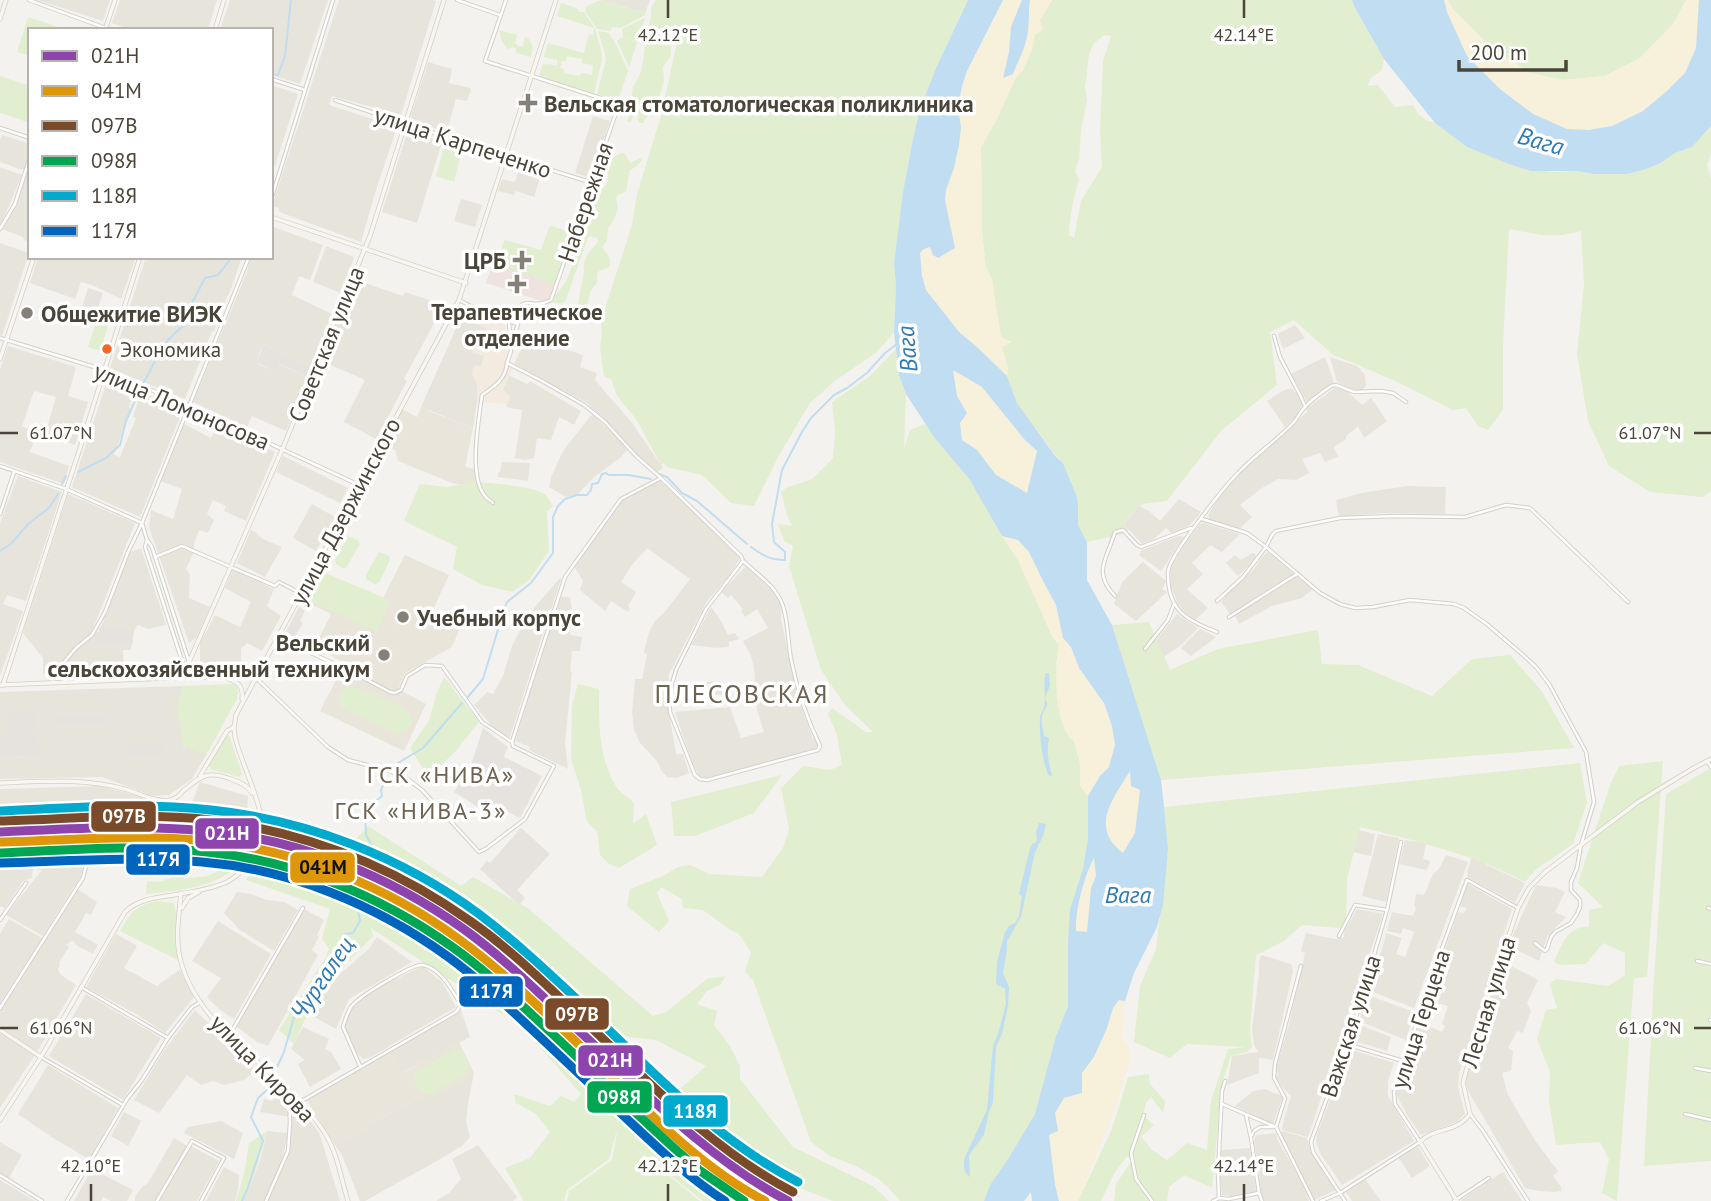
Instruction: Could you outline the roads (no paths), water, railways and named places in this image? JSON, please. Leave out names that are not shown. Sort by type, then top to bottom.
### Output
[{"type":"main road","points":[[0,19],[6,0]]},
{"type":"main road","points":[[105,28],[115,0]]},
{"type":"main road","points":[[216,28],[224,0]]},
{"type":"main road","name":"Советская улица","points":[[172,678],[189,662],[282,450],[366,248],[444,0]]},
{"type":"main road","name":"улица Дзержинского","points":[[234,727],[236,715],[250,686],[459,300],[556,0]]},
{"type":"main road","points":[[273,218],[466,283]]},
{"type":"main road","points":[[0,359],[33,259]]},
{"type":"main road","points":[[139,259],[2,685],[220,676],[256,677]]},
{"type":"main road","points":[[189,662],[187,668],[193,677]]},
{"type":"main road","points":[[220,676],[235,680],[240,685],[243,695],[241,704]]},
{"type":"main road","points":[[243,677],[247,678],[250,686]]},
{"type":"main road","points":[[179,917],[188,898],[230,880],[242,870],[257,846],[261,826],[257,801],[237,746],[234,727],[227,731],[199,778]]},
{"type":"main road","name":"Лесная улица","points":[[1470,1114],[1463,1083],[1518,908],[1529,888],[1537,879],[1638,802],[1709,760]]},
{"type":"main road","points":[[0,783],[66,781],[103,784],[171,800],[199,778],[214,774],[234,780],[249,789],[257,801]]},
{"type":"main road","points":[[0,1120],[41,1057],[125,912],[139,903],[204,890]]},
{"type":"main road","name":"улица Кирова","points":[[181,893],[178,940],[180,958],[187,978],[201,1002],[229,1035],[300,1102],[325,1133],[337,1160],[348,1201]]},
{"type":"main road","points":[[169,896],[177,899],[180,906]]},
{"type":"main road","points":[[0,1030],[41,1057]]},
{"type":"main road","points":[[1420,1142],[1427,1135],[1458,1126],[1470,1114]]},
{"type":"main road","name":"улица Герцена","points":[[1420,1142],[1456,1201]]},
{"type":"street","points":[[29,0],[102,28]]},
{"type":"street","points":[[273,194],[333,0]]},
{"type":"street","points":[[457,0],[501,15]]},
{"type":"street","points":[[506,0],[485,61],[530,76]]},
{"type":"street","name":"Набережная","points":[[509,321],[516,309],[523,304],[539,304],[551,300],[619,104],[530,76]]},
{"type":"street","points":[[273,80],[305,90]]},
{"type":"street","name":"улица Карпеченко","points":[[335,100],[593,183]]},
{"type":"street","points":[[0,128],[28,137]]},
{"type":"street","points":[[0,229],[15,204],[28,163]]},
{"type":"street","points":[[66,682],[65,661],[92,635],[105,612],[248,259]]},
{"type":"street","points":[[459,300],[482,312],[518,324],[507,371],[498,384],[482,395],[475,468],[483,494],[493,503]]},
{"type":"street","points":[[509,321],[511,348]]},
{"type":"street","points":[[1274,336],[1280,357],[1305,406]]},
{"type":"street","name":"улица Ломоносова","points":[[0,338],[104,370],[359,485]]},
{"type":"street","points":[[507,363],[584,405],[605,422],[636,456],[771,586],[783,605],[799,692],[808,722],[820,747],[818,750],[707,780],[700,779],[695,775],[670,712],[669,694],[676,670],[706,609],[744,561]]},
{"type":"street","points":[[1217,632],[1180,613],[1174,604],[1167,569],[1218,495],[1237,473],[1295,421],[1305,406],[1331,386],[1354,391],[1393,393],[1406,402]]},
{"type":"street","points":[[0,466],[66,489],[142,523]]},
{"type":"street","points":[[0,514],[15,471]]},
{"type":"street","points":[[512,742],[565,577],[621,499],[661,478]]},
{"type":"street","points":[[1217,601],[1243,577],[1276,531],[1340,518],[1465,517],[1506,505],[1530,508],[1628,602]]},
{"type":"street","points":[[1202,519],[1247,533],[1320,593],[1340,604],[1356,608],[1410,600],[1454,604],[1464,608],[1536,667],[1549,684],[1586,752],[1594,802],[1571,882],[1571,890],[1580,900],[1580,907],[1571,923],[1550,937],[1545,951],[1535,943]]},
{"type":"street","points":[[142,523],[145,547],[184,668]]},
{"type":"street","points":[[1115,596],[1105,586],[1102,568],[1115,532],[1123,530],[1141,547],[1194,527]]},
{"type":"street","points":[[146,540],[152,547],[189,662]]},
{"type":"street","points":[[155,556],[182,546],[232,566],[264,583],[275,586],[279,582],[300,593]]},
{"type":"street","points":[[1229,617],[1297,574]]},
{"type":"street","points":[[1145,649],[1168,620],[1174,604]]},
{"type":"street","points":[[256,677],[328,747],[348,760],[406,778],[422,790],[479,852],[525,819],[554,766],[513,746],[512,742],[482,722],[442,666],[425,665],[407,676],[401,690],[395,693],[277,637]]},
{"type":"street","points":[[1709,760],[1711,767]]},
{"type":"street","points":[[0,838],[6,837],[17,843],[87,839],[87,862],[83,878],[0,1008]]},
{"type":"street","name":"Важская улица","points":[[1345,1201],[1313,1152],[1311,1142],[1355,1021],[1387,910],[1401,842]]},
{"type":"street","name":"улица Герцена","points":[[1420,1142],[1395,1104],[1394,1092],[1467,880],[1518,908]]},
{"type":"street","points":[[0,920],[26,883]]},
{"type":"street","points":[[1339,936],[1355,905],[1387,910]]},
{"type":"street","points":[[229,1035],[303,908]]},
{"type":"street","points":[[0,909],[6,910]]},
{"type":"street","points":[[1697,961],[1711,964]]},
{"type":"street","points":[[300,1102],[456,1012],[461,1005],[440,976],[425,965],[418,965],[357,1000],[350,1007],[343,1027],[360,1066]]},
{"type":"street","points":[[1276,1127],[1285,1098],[1274,1078],[1275,1064],[1301,966]]},
{"type":"street","points":[[81,987],[168,1038]]},
{"type":"street","points":[[67,1201],[123,1105],[168,1038],[192,1007],[201,1002]]},
{"type":"street","points":[[1346,1044],[1403,1061]]},
{"type":"street","points":[[41,1057],[123,1105]]},
{"type":"street","points":[[1695,1068],[1711,1071]]},
{"type":"street","points":[[1219,1198],[1222,1091],[1225,1081]]},
{"type":"street","points":[[266,1201],[288,1151],[289,1092]]},
{"type":"street","points":[[1223,1104],[1276,1127],[1313,1201]]},
{"type":"street","name":"Лесная улица","points":[[1470,1114],[1528,1201]]},
{"type":"street","points":[[1685,1114],[1711,1120]]},
{"type":"street","points":[[1144,1115],[1131,1153],[1136,1179],[1152,1201]]},
{"type":"street","points":[[1246,1115],[1262,1201]]},
{"type":"street","points":[[1251,1138],[1254,1131],[1260,1127],[1276,1127]]},
{"type":"street","points":[[157,1201],[192,1141],[224,1158],[201,1201]]},
{"type":"street","points":[[1321,1201],[1340,1194],[1420,1142]]},
{"type":"street","points":[[0,1175],[42,1201]]},
{"type":"street","points":[[1456,1201],[1489,1178]]},
{"type":"street","points":[[1213,1201],[1259,1193]]},
{"type":"water","name":"Вага","points":[[968,0],[1003,0],[962,86],[958,107],[961,127],[959,145],[945,200],[955,248],[938,258],[933,255],[930,247],[924,249],[920,253],[922,276],[926,290],[959,332],[1007,376],[1017,403],[1063,463],[1077,497],[1078,525],[1087,542],[1087,580],[1112,625],[1161,780],[1164,807],[1168,849],[1163,905],[1157,927],[1134,973],[1125,1001],[1119,1000],[1113,1008],[1094,1057],[1082,1073],[1082,1093],[1064,1098],[1055,1113],[1058,1131],[1049,1135],[1059,1201],[1032,1201],[1031,1192],[1024,1201],[984,1201],[990,1185],[1035,1114],[1056,1036],[1068,1006],[1070,909],[1083,869],[1088,838],[1088,796],[1109,767],[1115,745],[1104,703],[1079,668],[1071,647],[1063,638],[1056,605],[1029,552],[1018,540],[1002,536],[970,480],[934,437],[906,394],[899,375],[894,332],[894,263],[913,139],[920,109]],"holes":[[[953,370],[982,387],[1037,451],[1027,493],[996,475],[977,450],[962,440],[960,423],[967,413],[957,396]],[[1130,771],[1131,786],[1140,790],[1135,833],[1123,853],[1107,833],[1107,813]],[[1094,858],[1096,876],[1091,888],[1087,932],[1076,931],[1079,904]]]},
{"type":"water","points":[[1022,0],[1030,0],[1027,36],[1013,74],[1003,78],[1011,27]]},
{"type":"water","name":"Вага","points":[[1352,0],[1444,0],[1467,56],[1500,89],[1533,114],[1567,129],[1589,130],[1612,126],[1643,111],[1685,73],[1696,48],[1699,0],[1711,0],[1711,126],[1692,147],[1675,153],[1659,164],[1627,174],[1531,171],[1509,164],[1467,147],[1435,123],[1384,59]]},
{"type":"water","points":[[1046,673],[1049,673],[1050,685],[1042,721],[1044,736],[1049,738],[1048,753],[1052,776],[1048,775],[1046,768],[1040,732]]},
{"type":"water","points":[[1039,823],[1046,824],[1043,836],[1035,852],[1021,917],[1007,941],[1003,973],[1009,987],[1008,1006],[1002,1034],[996,1047],[993,1102],[984,1135],[969,1155],[970,1177],[965,1171],[964,1160],[987,1110],[993,1046],[1006,1004],[1005,989],[996,984],[997,962],[1005,932],[1019,916],[1022,896],[1019,894],[1029,852],[1037,839]]},
{"type":"waterway","points":[[273,74],[278,75],[285,56],[291,0]]},
{"type":"waterway","points":[[143,383],[165,344],[193,317],[192,303],[205,278],[218,275],[230,259]]},
{"type":"waterway","name":"Чургалец","points":[[751,547],[767,557],[785,560],[785,552],[774,542],[772,524],[782,470],[811,418],[834,395],[867,373],[897,344]]},
{"type":"waterway","points":[[78,472],[106,458],[120,445],[126,421],[140,389]]},
{"type":"waterway","name":"Чургалец","points":[[467,698],[483,679],[507,602],[531,583],[553,553],[553,517],[558,506],[565,499],[587,495],[592,484],[598,483],[602,474],[651,479]]},
{"type":"waterway","name":"Чургалец","points":[[659,474],[667,477],[682,493],[697,501],[747,544]]},
{"type":"waterway","points":[[62,484],[66,476]]},
{"type":"waterway","points":[[0,551],[49,508],[58,494]]},
{"type":"waterway","name":"Чургалец","points":[[398,763],[423,748],[462,703]]},
{"type":"waterway","name":"Чургалец","points":[[277,1067],[296,1010],[303,1008],[315,993],[315,986],[335,958],[341,955],[339,948],[345,934],[353,933],[360,921],[357,903],[379,859],[366,835],[365,810],[382,796],[381,790],[386,779]]},
{"type":"waterway","name":"Чургалец","points":[[242,1201],[263,1141],[251,1117],[258,1098],[267,1090],[269,1078]]},
{"type":"place","name":"Вельская стоматологическая поликлиника","points":[[528,103]]},
{"type":"place","name":"ЦРБ","points":[[522,260]]},
{"type":"place","name":"Терапевтическое отделение","points":[[517,284]]},
{"type":"place","name":"Общежитие ВИЭК","points":[[27,313]]},
{"type":"place","name":"Экономика","points":[[107,349]]},
{"type":"place","name":"Учебный корпус","points":[[403,617]]},
{"type":"place","name":"Вельский сельскохозяйсвенный техникум","points":[[384,655]]},
{"type":"district","name":"ПЛЕСОВСКАЯ","points":[[742,693]]},
{"type":"district","name":"ГСК «НИВА»","points":[[441,774]]},
{"type":"district","name":"ГСК «НИВА-3»","points":[[421,810]]}]
